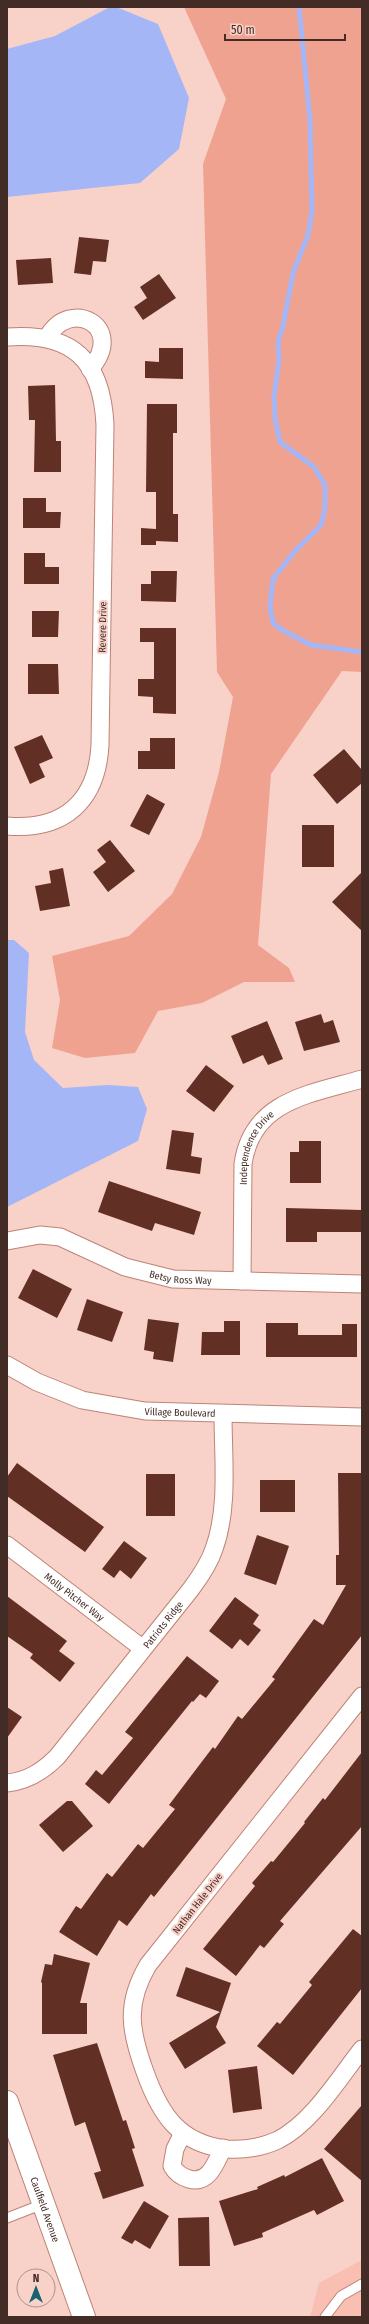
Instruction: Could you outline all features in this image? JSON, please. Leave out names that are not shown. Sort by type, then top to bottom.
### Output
[{"type":"street","points":[[48,338],[55,327],[67,319],[81,318],[92,322],[100,331],[103,347],[98,359],[90,369]]},
{"type":"street","name":"Revere Drive","points":[[7,337],[26,336],[48,338],[72,349],[90,369],[102,396],[105,425],[99,760],[95,778],[87,793],[72,810],[62,818],[34,826],[7,826]]},
{"type":"street","name":"Independence Drive","points":[[242,1282],[243,1164],[246,1147],[252,1133],[270,1113],[287,1102],[362,1079]]},
{"type":"street","name":"Betsy Ross Way","points":[[7,1241],[33,1235],[54,1236],[67,1239],[125,1267],[153,1275],[184,1280],[362,1284]]},
{"type":"street","name":"Village Boulevard","points":[[7,1366],[37,1382],[82,1400],[145,1411],[362,1417]]},
{"type":"street","name":"Patriots Ridge","points":[[7,1783],[30,1778],[49,1765],[66,1747],[142,1648],[195,1583],[215,1549],[222,1513],[223,1414]]},
{"type":"street","name":"Molly Pitcher Way","points":[[7,1545],[142,1648]]},
{"type":"street","name":"Nathan Hale Drive","points":[[362,1696],[148,1965],[136,1989],[132,2006],[132,2024],[137,2049],[157,2102],[170,2120],[183,2133],[201,2143],[223,2148],[240,2149],[260,2146],[278,2140],[292,2131],[314,2110],[362,2049]]},
{"type":"street","name":"Caulfield Avenue","points":[[7,2104],[84,2317]]},
{"type":"street","points":[[183,2133],[172,2160],[175,2171],[186,2178],[198,2180],[207,2176],[223,2148]]},
{"type":"lane","points":[[7,2218],[43,2204]]},
{"type":"lane","points":[[325,2317],[341,2296],[362,2284]]},
{"type":"shaded area","points":[[184,7],[362,7],[362,672],[342,671],[271,774],[258,945],[289,968],[295,982],[244,982],[202,1003],[158,1011],[135,1053],[85,1058],[52,1048],[60,1000],[52,956],[129,936],[172,894],[201,837],[219,772],[233,697],[217,672],[203,164],[226,99]]},
{"type":"shaded area","points":[[362,2260],[362,2317],[310,2317],[319,2283]]},
{"type":"water","points":[[110,7],[116,7],[158,24],[189,98],[179,149],[140,183],[7,197],[7,49],[55,36]]},
{"type":"water","points":[[7,940],[14,940],[29,953],[25,1032],[34,1060],[63,1088],[108,1085],[138,1087],[147,1109],[138,1141],[7,1207]]},
{"type":"building","points":[[79,237],[109,240],[106,262],[93,261],[91,275],[74,273]]},
{"type":"building","points":[[51,258],[53,283],[18,285],[16,260]]},
{"type":"building","points":[[159,274],[176,298],[143,320],[134,307],[147,298],[140,287]]},
{"type":"building","points":[[159,348],[183,348],[183,379],[145,378],[145,361],[159,362]]},
{"type":"building","points":[[55,385],[56,441],[61,441],[61,472],[34,472],[35,420],[29,420],[28,386]]},
{"type":"building","points":[[147,404],[177,404],[177,433],[173,433],[173,514],[178,514],[178,542],[156,541],[156,545],[141,545],[141,528],[156,529],[156,492],[146,492]]},
{"type":"building","points":[[23,498],[46,498],[46,512],[61,512],[60,528],[23,528]]},
{"type":"building","points":[[24,553],[45,553],[45,567],[59,567],[59,584],[24,584]]},
{"type":"building","points":[[151,571],[177,571],[176,602],[141,601],[141,584],[151,584]]},
{"type":"building","points":[[32,611],[59,611],[58,637],[32,637]]},
{"type":"building","points":[[140,628],[176,628],[176,714],[153,713],[153,697],[138,696],[138,679],[154,679],[154,642],[140,642]]},
{"type":"building","points":[[28,664],[58,664],[59,694],[28,694]]},
{"type":"building","points":[[42,735],[53,758],[39,764],[45,777],[30,784],[14,747]]},
{"type":"building","points":[[150,738],[175,738],[175,769],[138,769],[138,751],[150,751]]},
{"type":"building","points":[[344,749],[362,770],[362,783],[337,804],[313,775]]},
{"type":"building","points":[[147,794],[165,804],[149,835],[130,826]]},
{"type":"building","points":[[302,825],[334,825],[334,867],[302,867]]},
{"type":"building","points":[[110,840],[135,871],[108,892],[93,872],[106,862],[97,850]]},
{"type":"building","points":[[63,868],[70,906],[40,911],[35,886],[51,883],[49,871]]},
{"type":"building","points":[[362,872],[362,931],[332,902]]},
{"type":"building","points":[[321,1014],[324,1023],[333,1020],[340,1042],[304,1051],[295,1022]]},
{"type":"building","points":[[267,1021],[283,1059],[268,1065],[263,1055],[243,1064],[231,1036]]},
{"type":"building","points":[[206,1065],[234,1086],[214,1112],[186,1091]]},
{"type":"building","points":[[172,1130],[194,1133],[191,1156],[202,1158],[200,1174],[166,1169]]},
{"type":"building","points":[[299,1141],[321,1141],[321,1183],[290,1183],[290,1152],[299,1152]]},
{"type":"building","points":[[109,1181],[201,1212],[194,1235],[155,1223],[152,1231],[98,1212]]},
{"type":"building","points":[[286,1208],[362,1210],[362,1232],[317,1232],[317,1242],[286,1242]]},
{"type":"building","points":[[33,1269],[72,1289],[57,1318],[18,1298]]},
{"type":"building","points":[[87,1299],[123,1312],[112,1342],[77,1330]]},
{"type":"building","points":[[148,1319],[179,1323],[173,1362],[153,1359],[154,1352],[144,1350]]},
{"type":"building","points":[[224,1321],[240,1321],[240,1355],[201,1355],[202,1332],[224,1332]]},
{"type":"building","points":[[266,1323],[298,1323],[298,1335],[342,1335],[342,1324],[357,1324],[357,1357],[266,1357]]},
{"type":"building","points":[[17,1463],[104,1527],[85,1552],[7,1496],[7,1477]]},
{"type":"building","points":[[338,1473],[362,1473],[362,1635],[154,1897],[151,1894],[127,1926],[119,1920],[97,1956],[59,1932],[76,1906],[81,1909],[107,1873],[112,1877],[138,1844],[143,1848],[175,1809],[169,1805],[213,1747],[215,1749],[238,1716],[242,1719],[275,1679],[272,1677],[314,1619],[323,1625],[346,1585],[336,1585],[336,1555],[339,1555]]},
{"type":"building","points":[[146,1474],[175,1474],[175,1516],[146,1516]]},
{"type":"building","points":[[260,1480],[295,1480],[295,1512],[260,1512]]},
{"type":"building","points":[[257,1535],[289,1546],[276,1585],[244,1574]]},
{"type":"building","points":[[124,1541],[147,1558],[131,1579],[120,1570],[114,1578],[102,1569]]},
{"type":"building","points":[[7,1596],[67,1641],[59,1651],[75,1663],[60,1682],[30,1658],[33,1654],[7,1636]]},
{"type":"building","points":[[235,1597],[259,1615],[253,1624],[261,1630],[248,1646],[240,1639],[232,1649],[209,1631]]},
{"type":"building","points":[[187,1656],[219,1681],[206,1698],[200,1694],[193,1702],[192,1701],[109,1804],[85,1784],[96,1770],[102,1775],[133,1738],[125,1732]]},
{"type":"building","points":[[7,1707],[22,1717],[7,1738]]},
{"type":"building","points":[[362,1752],[362,1826],[280,1921],[284,1924],[264,1948],[260,1945],[236,1976],[203,1949],[255,1886],[252,1883],[271,1861],[273,1862],[305,1823],[304,1822],[323,1798],[325,1800]]},
{"type":"building","points":[[67,1801],[72,1801],[93,1826],[63,1852],[39,1825]]},
{"type":"building","points":[[353,1929],[362,1936],[362,1988],[293,2075],[257,2046],[277,2022],[280,2024],[312,1985],[309,1982]]},
{"type":"building","points":[[54,1954],[90,1963],[80,2003],[87,2003],[87,2034],[42,2034],[41,1982],[45,1964],[52,1965]]},
{"type":"building","points":[[186,1967],[231,1983],[216,2027],[226,2043],[185,2069],[169,2043],[220,2012],[176,1996]]},
{"type":"building","points":[[97,2043],[123,2121],[126,2120],[135,2148],[132,2149],[144,2186],[103,2199],[94,2173],[101,2171],[85,2122],[75,2126],[53,2055]]},
{"type":"building","points":[[257,2066],[262,2109],[233,2113],[228,2070]]},
{"type":"building","points":[[362,2105],[362,2181],[324,2149]]},
{"type":"building","points":[[322,2158],[344,2201],[317,2215],[314,2210],[262,2233],[263,2237],[234,2246],[219,2201],[258,2189],[257,2187],[284,2175],[285,2177]]},
{"type":"building","points":[[144,2201],[169,2216],[150,2249],[135,2240],[132,2244],[121,2238]]},
{"type":"building","points":[[209,2217],[210,2266],[179,2266],[178,2218]]},
{"type":"waterway","points":[[299,7],[310,120],[312,211],[308,235],[293,273],[283,326],[278,342],[279,359],[274,397],[275,419],[280,442],[314,467],[325,485],[325,508],[321,525],[294,552],[273,579],[270,607],[273,623],[282,630],[311,645],[362,652]]}]
